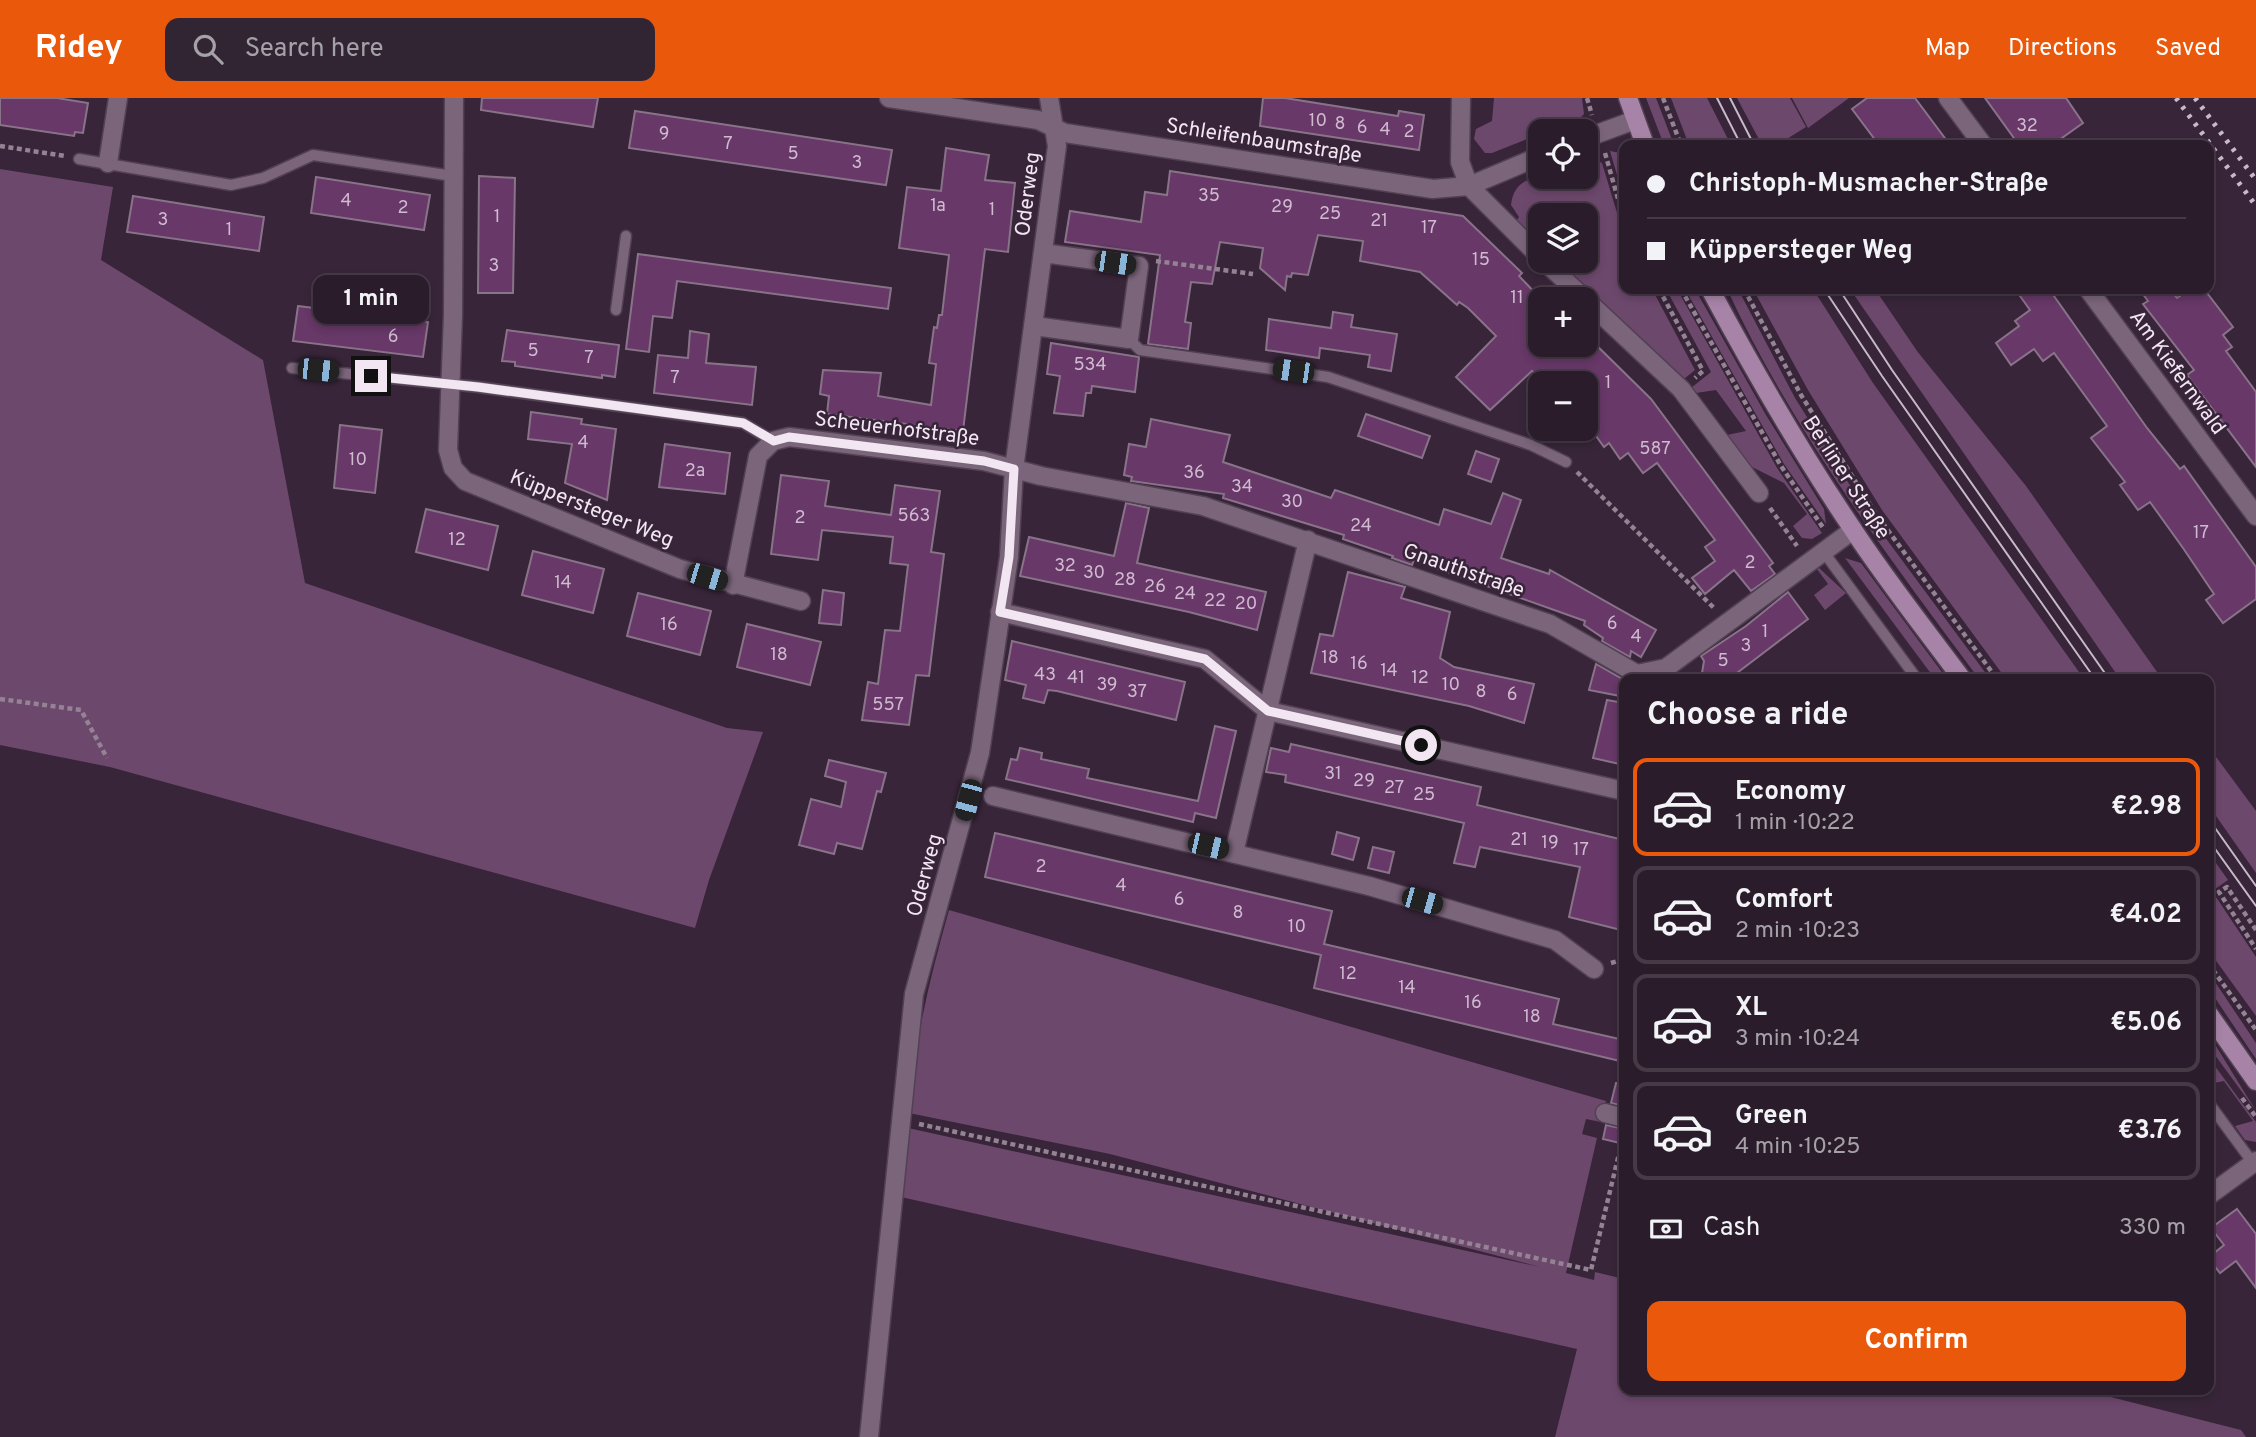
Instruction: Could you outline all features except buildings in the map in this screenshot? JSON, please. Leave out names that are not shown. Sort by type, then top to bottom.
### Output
[{"type":"main road","points":[[1628,98],[1643,140]]},
{"type":"main road","name":"Berliner Straße","points":[[1713,294],[1785,424],[1853,530],[1958,674]]},
{"type":"main road","points":[[2214,1022],[2256,1081]]},
{"type":"street","points":[[108,163],[118,98]]},
{"type":"street","name":"Küppersteger Weg","points":[[454,98],[453,315],[448,450],[453,468],[465,481],[680,569],[800,601]]},
{"type":"street","name":"Schleifenbaumstraße","points":[[889,98],[1038,120],[1065,133],[1433,190],[1469,186],[1528,161]]},
{"type":"street","name":"Oderweg","points":[[869,1437],[914,994],[980,752],[1009,557],[1014,469],[1056,146],[1049,98]]},
{"type":"street","points":[[1461,98],[1458,138],[1460,162],[1469,186],[1528,246]]},
{"type":"street","points":[[1948,98],[1979,140]]},
{"type":"street","points":[[1598,133],[1635,120]]},
{"type":"street","name":"Oderweg","points":[[1043,253],[1139,266]]},
{"type":"street","points":[[1034,326],[1129,340],[1139,266]]},
{"type":"street","points":[[1557,273],[1571,287]]},
{"type":"street","name":"Am Kiefernwald","points":[[2092,294],[2256,516]]},
{"type":"street","points":[[1598,312],[1681,389],[1759,493]]},
{"type":"street","name":"Scheuerhofstraße","points":[[774,441],[789,437],[984,461],[1014,469]]},
{"type":"street","points":[[733,585],[758,456],[774,441]]},
{"type":"street","name":"Gnauthstraße","points":[[1014,469],[1203,506],[1308,540],[1550,624],[1637,674],[1668,673],[1728,622],[1853,530]]},
{"type":"street","points":[[1234,853],[1308,540]]},
{"type":"street","points":[[1000,612],[1205,659],[1268,711],[1619,789]]},
{"type":"street","points":[[993,796],[1308,869],[1555,940],[1594,969]]},
{"type":"street","points":[[1605,1113],[1619,1117]]},
{"type":"street","points":[[2214,1192],[2255,1162]]},
{"type":"lane","points":[[79,159],[231,185],[263,178],[313,155],[453,176]]},
{"type":"lane","points":[[616,310],[626,236]]},
{"type":"lane","points":[[1129,340],[1140,350],[1328,377],[1531,446],[1566,462]]},
{"type":"lane","points":[[292,368],[449,384],[743,423],[774,441]]},
{"type":"lane","points":[[1816,556],[1913,674]]},
{"type":"lane","points":[[2214,1110],[2255,1162]]},
{"type":"path","points":[[1587,98],[1590,119]]},
{"type":"path","points":[[1663,98],[1679,140]]},
{"type":"path","points":[[0,146],[79,159]]},
{"type":"path","points":[[1598,151],[1619,207]]},
{"type":"path","points":[[1139,266],[1152,261],[1253,274]]},
{"type":"path","points":[[1662,294],[1703,371],[1681,389]]},
{"type":"path","points":[[1747,294],[1801,395],[1876,514],[1993,674]]},
{"type":"path","points":[[1566,462],[1728,622]]},
{"type":"path","points":[[1759,493],[1816,556]]},
{"type":"path","points":[[0,699],[81,710],[107,758]]},
{"type":"path","points":[[2256,930],[2227,887],[2219,892],[2256,949]]},
{"type":"path","points":[[2214,971],[2256,1030]]},
{"type":"path","points":[[901,1120],[1591,1270],[1619,1154]]},
{"type":"shaded area","points":[[1494,98],[1582,98],[1584,114],[1579,119],[1528,119],[1528,139],[1492,153],[1485,153],[1474,139],[1476,129],[1492,121]]},
{"type":"shaded area","points":[[1646,98],[1656,98],[1672,140],[1662,140]]},
{"type":"shaded area","points":[[1671,98],[1707,98],[1728,140],[1687,140]]},
{"type":"shaded area","points":[[1737,98],[1790,98],[1806,127],[1785,140],[1759,140]]},
{"type":"shaded area","points":[[1792,98],[1849,98],[1808,128]]},
{"type":"shaded area","points":[[1610,151],[1619,153],[1619,182]]},
{"type":"shaded area","points":[[1598,161],[1602,163],[1619,219],[1619,294],[1655,294],[1695,370],[1684,379],[1598,300],[1598,287],[1584,287],[1569,273],[1598,273],[1598,203],[1528,203],[1528,235],[1515,223],[1519,217],[1511,205],[1514,193],[1528,180],[1528,189],[1598,189]]},
{"type":"shaded area","points":[[0,169],[113,187],[101,260],[263,360],[305,583],[727,728],[763,732],[709,880],[695,928],[110,767],[0,745]]},
{"type":"shaded area","points":[[1669,294],[1680,294],[1777,468],[1822,533],[1812,539],[1802,538],[1793,526],[1807,514],[1784,483],[1748,465],[1727,435],[1746,431],[1716,390],[1696,393],[1691,388],[1711,372]]},
{"type":"shaded area","points":[[1688,294],[1698,294],[1766,415],[1824,509],[1826,524],[1784,464]]},
{"type":"shaded area","points":[[1730,294],[1741,294],[1795,398],[1870,517],[1986,674],[1975,674],[1876,538],[1811,442]]},
{"type":"shaded area","points":[[1756,294],[1816,294],[1873,383],[2080,674],[2002,674],[1882,510],[1808,390]]},
{"type":"shaded area","points":[[1853,294],[1878,294],[1917,351],[2026,486],[2158,674],[2117,674]]},
{"type":"shaded area","points":[[1845,558],[1861,563],[1943,674],[1931,674]]},
{"type":"shaded area","points":[[1817,569],[1846,593],[1825,610],[1814,595],[1828,584]]},
{"type":"shaded area","points":[[2214,754],[2256,811],[2256,873],[2214,813]]},
{"type":"shaded area","points":[[2214,860],[2228,880],[2214,890]]},
{"type":"shaded area","points":[[2214,894],[2256,957],[2256,1016],[2214,958]]},
{"type":"shaded area","points":[[949,910],[1606,1101],[1601,1122],[1586,1119],[1582,1134],[1597,1138],[1566,1273],[1594,1280],[1595,1272],[1619,1278],[1619,1395],[2103,1395],[2241,1430],[2246,1437],[1555,1437],[1577,1349],[901,1197],[908,1128],[1540,1267],[1110,1154],[909,1113],[915,1061],[935,960]]},
{"type":"shaded area","points":[[2214,980],[2256,1043],[2256,1059],[2214,996]]},
{"type":"shaded area","points":[[2214,1043],[2256,1111],[2214,1054]]},
{"type":"shaded area","points":[[2214,1065],[2256,1122],[2256,1142],[2245,1140],[2235,1126],[2253,1121],[2224,1081],[2214,1083]]},
{"type":"tram line","points":[[1717,98],[1738,140]]},
{"type":"tram line","points":[[1730,98],[1751,140]]},
{"type":"tram line","points":[[1827,294],[2091,674]]},
{"type":"tram line","points":[[1842,294],[1892,370],[2105,674]]},
{"type":"tram line","points":[[2214,826],[2256,886]]},
{"type":"tram line","points":[[2214,847],[2256,906]]},
{"type":"railway","points":[[2176,98],[2207,140]]},
{"type":"railway","points":[[2195,98],[2256,180]]},
{"type":"railway","points":[[2214,149],[2256,206]]},
{"type":"route","points":[[371,376],[478,387],[743,423],[774,441],[789,437],[984,461],[1014,469],[1009,557],[1000,612],[1205,659],[1268,711],[1421,745]]}]
